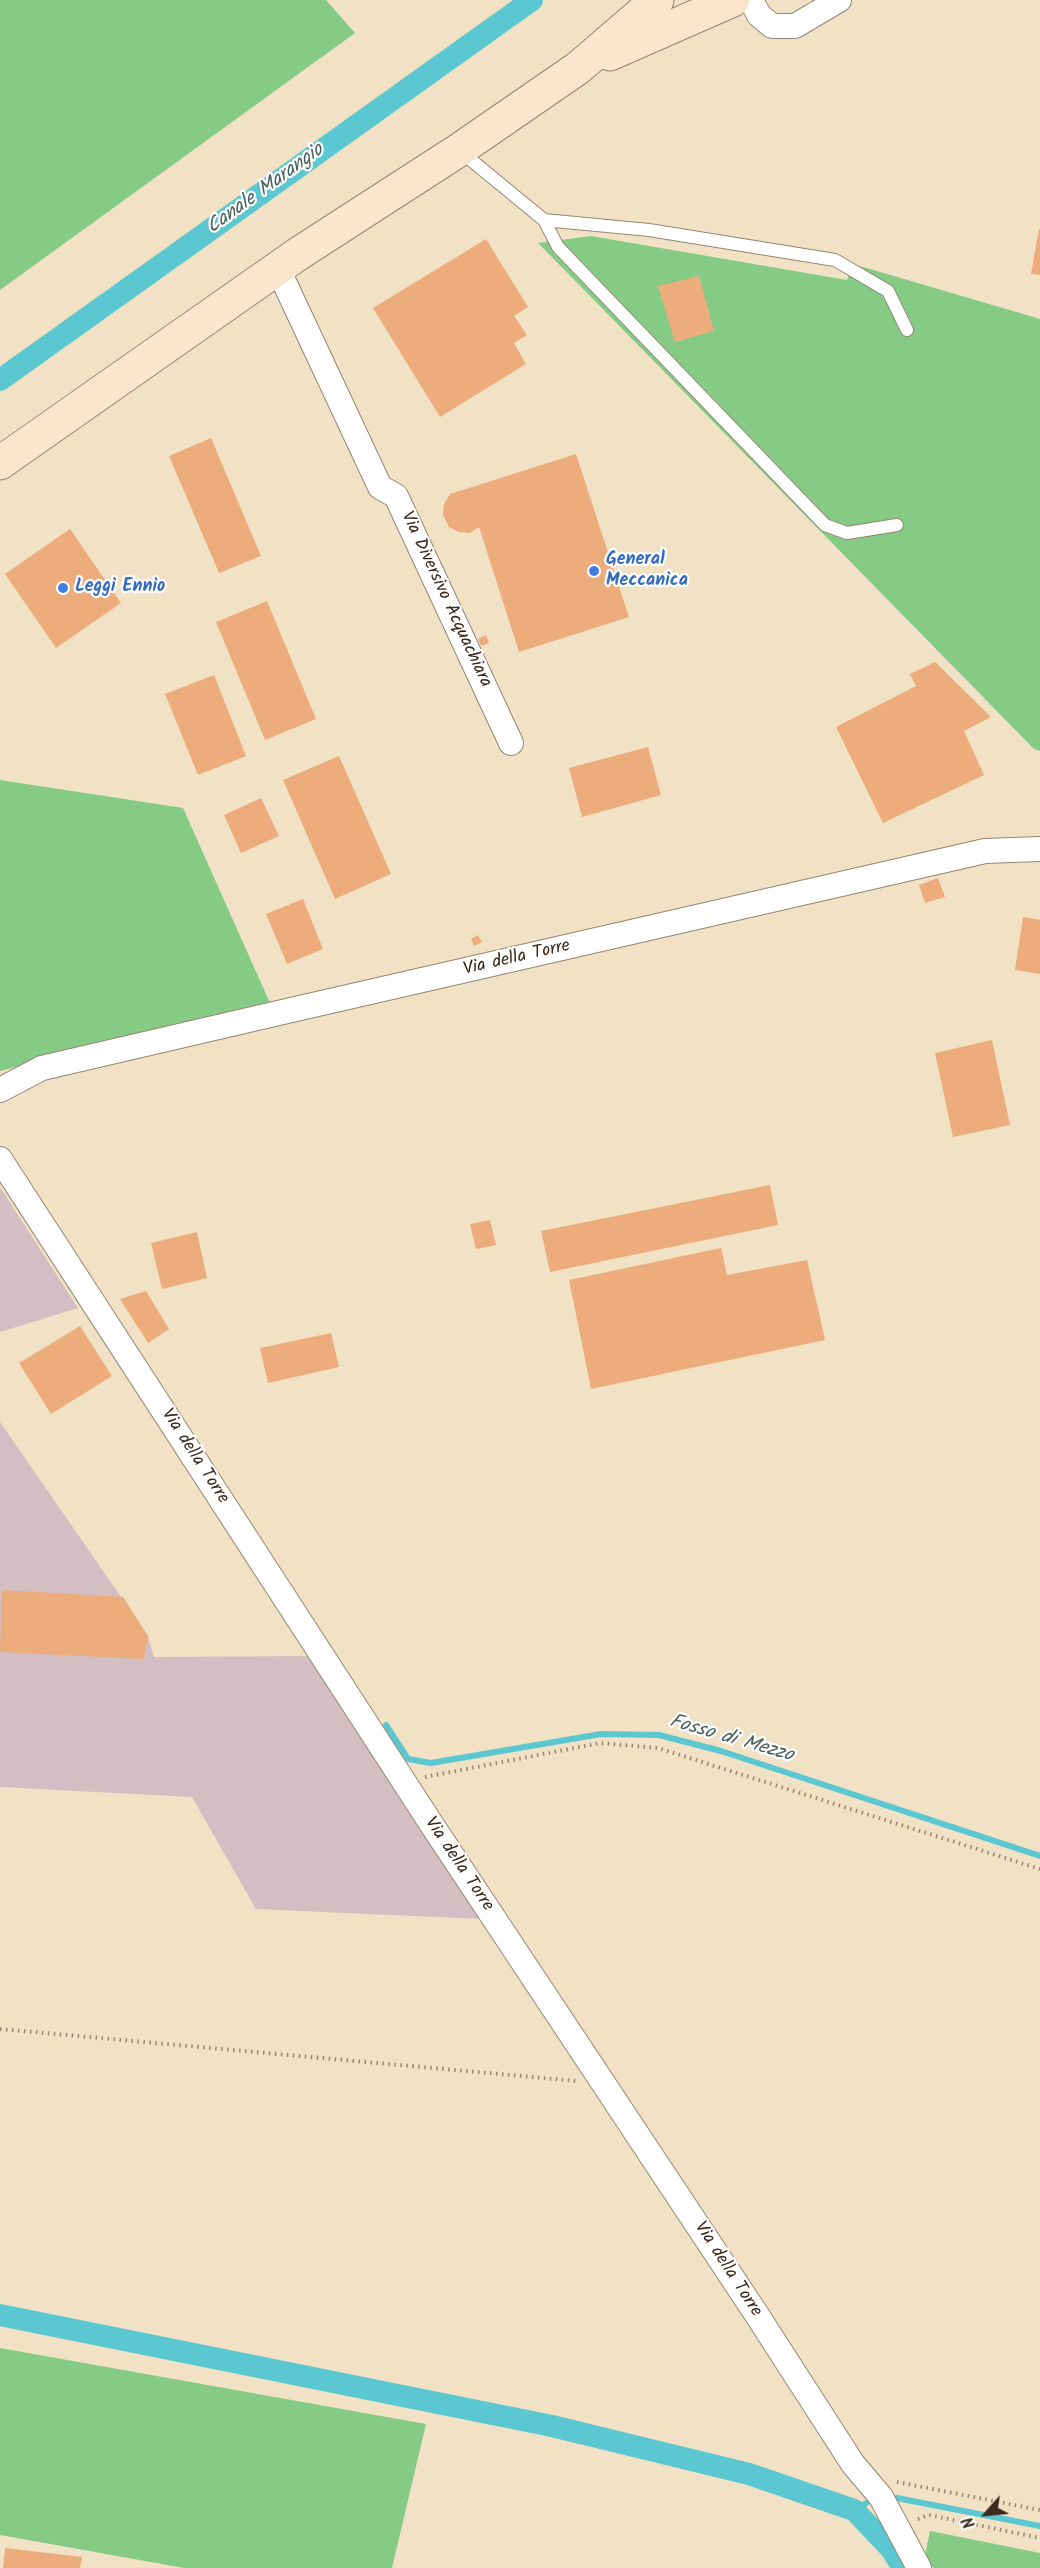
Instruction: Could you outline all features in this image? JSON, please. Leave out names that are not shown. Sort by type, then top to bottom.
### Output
[{"type":"main road","points":[[0,463],[278,269],[459,150],[578,68],[657,0]]},
{"type":"main road","points":[[578,68],[733,0]]},
{"type":"street","points":[[751,0],[759,15],[772,26],[795,26],[839,0]]},
{"type":"street","name":"Via Diversivo Acquachiara","points":[[278,269],[380,487],[396,496],[511,743]]},
{"type":"street","name":"Via della Torre","points":[[0,1090],[42,1068],[300,1008],[985,851],[1040,849]]},
{"type":"street","name":"Via della Torre","points":[[0,1159],[403,1781],[853,2464],[881,2497],[919,2568]]},
{"type":"lane","points":[[459,150],[544,220],[558,247],[825,525],[847,533],[897,525]]},
{"type":"lane","points":[[544,220],[649,230],[835,260],[888,291],[906,330]]},
{"type":"path","points":[[403,1781],[600,1743],[658,1748],[1040,1869]]},
{"type":"path","points":[[0,2029],[578,2081],[597,2073]]},
{"type":"path","points":[[870,2484],[889,2480],[1040,2510]]},
{"type":"path","points":[[897,2527],[929,2515],[1040,2538]]},
{"type":"shaded area","points":[[0,1187],[78,1308],[0,1332]]},
{"type":"shaded area","points":[[0,1422],[148,1636],[154,1657],[311,1656],[483,1919],[256,1909],[192,1797],[0,1787]]},
{"type":"green space","points":[[0,0],[326,0],[355,33],[0,290]]},
{"type":"green space","points":[[591,236],[847,280],[853,264],[1040,319],[1040,751],[1034,749],[538,243]]},
{"type":"green space","points":[[0,780],[183,808],[270,1003],[0,1071]]},
{"type":"green space","points":[[0,2348],[426,2424],[392,2568],[184,2568],[0,2535]]},
{"type":"green space","points":[[930,2531],[1040,2553],[1040,2568],[933,2568],[925,2555]]},
{"type":"building","points":[[1040,229],[1040,275],[1031,274]]},
{"type":"building","points":[[486,239],[528,307],[514,316],[527,335],[514,343],[526,364],[440,417],[373,308]]},
{"type":"building","points":[[699,276],[714,331],[675,342],[658,286]]},
{"type":"building","points":[[211,438],[261,556],[219,573],[169,456]]},
{"type":"building","points":[[576,454],[629,617],[519,652],[479,527],[470,533],[459,532],[449,527],[443,515],[444,504],[450,494]]},
{"type":"building","name":"Leggi Ennio","points":[[70,529],[121,603],[56,648],[5,574]]},
{"type":"building","points":[[267,601],[316,719],[265,740],[216,622]]},
{"type":"building","points":[[486,635],[489,643],[481,646],[478,639]]},
{"type":"building","points":[[935,662],[991,717],[964,731],[984,775],[883,823],[836,727],[916,686],[910,674]]},
{"type":"building","points":[[214,675],[246,756],[198,775],[165,694]]},
{"type":"building","points":[[648,747],[661,795],[582,817],[569,768]]},
{"type":"building","points":[[339,756],[391,874],[335,899],[283,780]]},
{"type":"building","points":[[261,798],[279,836],[241,853],[224,815]]},
{"type":"building","points":[[938,878],[945,897],[925,903],[919,885]]},
{"type":"building","points":[[303,899],[323,949],[287,964],[266,914]]},
{"type":"building","points":[[1023,917],[1040,920],[1040,974],[1015,970]]},
{"type":"building","points":[[478,935],[482,942],[474,946],[471,939]]},
{"type":"building","points":[[992,1040],[1010,1125],[953,1137],[935,1053]]},
{"type":"building","points":[[770,1185],[778,1225],[550,1272],[541,1231]]},
{"type":"building","points":[[490,1220],[496,1245],[476,1249],[470,1224]]},
{"type":"building","points":[[197,1232],[207,1278],[162,1289],[151,1243]]},
{"type":"building","points":[[721,1248],[727,1275],[807,1260],[825,1340],[591,1389],[569,1280]]},
{"type":"building","points":[[146,1291],[169,1329],[148,1343],[120,1299]]},
{"type":"building","points":[[80,1326],[112,1376],[51,1414],[19,1363]]},
{"type":"building","points":[[331,1333],[339,1367],[268,1383],[260,1348]]},
{"type":"building","points":[[2,1590],[123,1597],[148,1636],[144,1659],[0,1652]]},
{"type":"building","points":[[5,2548],[82,2557],[80,2568],[3,2568]]},
{"type":"waterway","name":"Canale Marangio","points":[[0,380],[532,0]]},
{"type":"waterway","name":"Fosso di Mezzo","points":[[386,1725],[408,1759],[431,1763],[601,1734],[659,1735],[721,1751],[1040,1856]]},
{"type":"waterway","points":[[0,2315],[552,2426],[749,2474],[854,2510],[891,2549],[903,2568]]},
{"type":"waterway","points":[[897,2498],[1040,2526]]},
{"type":"waterway","points":[[854,2510],[868,2502]]},
{"type":"place","name":"General Meccanica","points":[[594,571]]},
{"type":"place","name":"Leggi Ennio","points":[[63,588]]}]
